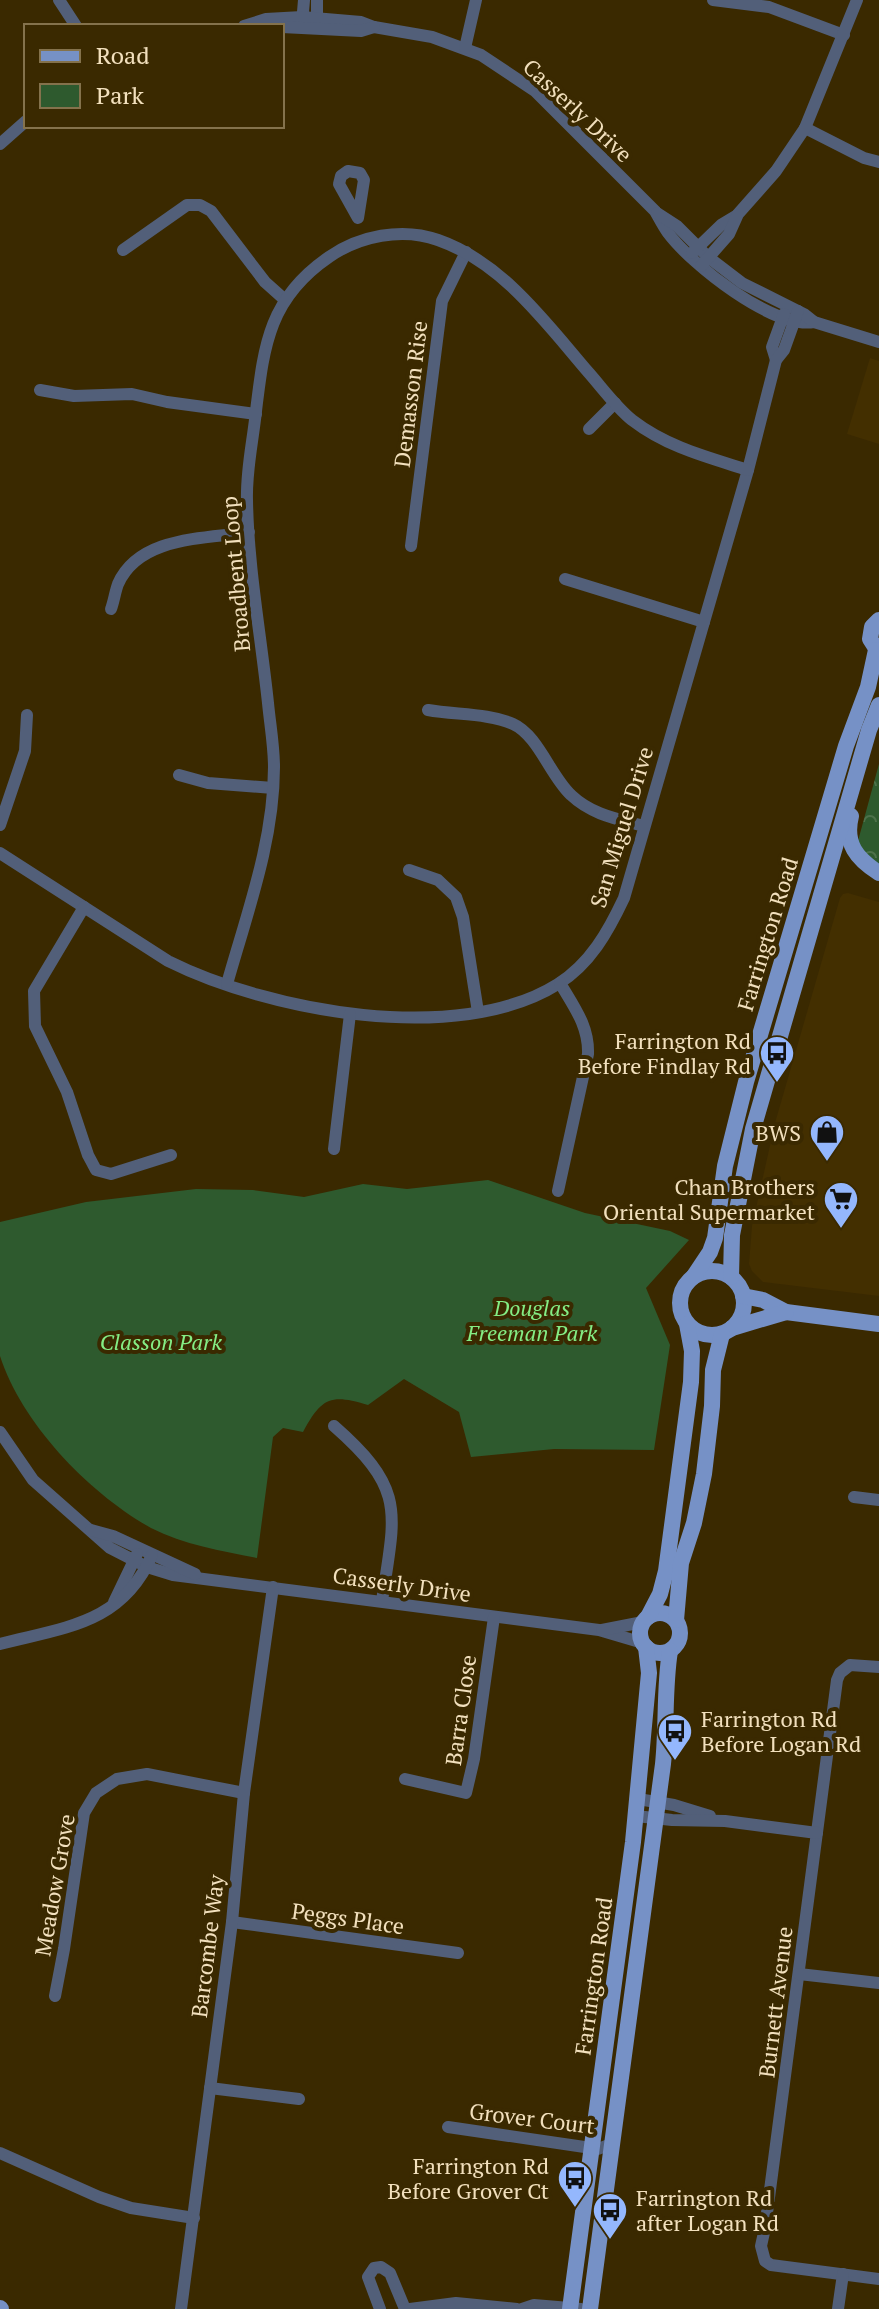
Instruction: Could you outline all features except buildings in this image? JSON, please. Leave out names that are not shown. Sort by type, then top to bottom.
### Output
[{"type":"main road","name":"Farrington Road","points":[[694,1276],[715,1238],[725,1166],[746,1082],[846,746],[868,687],[877,652],[870,633],[879,620]]},
{"type":"main road","name":"Farrington Road","points":[[731,1277],[732,1235],[753,1129],[869,730],[879,705]]},
{"type":"main road","points":[[869,730],[870,751],[849,826],[849,841],[862,862],[879,873]]},
{"type":"main road","points":[[712,1271],[731,1277],[743,1296],[743,1313],[727,1331],[713,1370],[704,1474],[694,1523],[681,1563],[676,1620],[680,1637],[670,1651],[657,1653],[644,1645],[640,1633],[660,1594],[666,1571],[691,1382],[692,1351],[687,1324],[682,1315],[681,1293],[694,1276],[712,1271]]},
{"type":"main road","points":[[743,1296],[763,1300],[786,1312],[879,1324]]},
{"type":"main road","points":[[687,1324],[703,1334],[727,1331],[786,1312]]},
{"type":"main road","points":[[645,1619],[659,1612],[676,1620]]},
{"type":"main road","name":"Farrington Road","points":[[574,2308],[637,1807],[649,1673],[644,1645]]},
{"type":"main road","name":"Farrington Road","points":[[590,2309],[667,1729],[670,1651]]},
{"type":"street","points":[[59,0],[75,24]]},
{"type":"street","points":[[302,22],[304,0]]},
{"type":"street","points":[[317,0],[317,22]]},
{"type":"street","points":[[465,48],[476,0]]},
{"type":"street","points":[[713,0],[769,7],[844,35]]},
{"type":"street","points":[[694,251],[721,225],[738,214],[776,171],[805,128],[857,0]]},
{"type":"street","name":"Casserly Drive","points":[[256,24],[266,19],[361,22],[374,27],[419,33],[465,48],[496,63],[535,91],[655,211],[668,234],[694,251],[733,291],[790,314],[879,342]]},
{"type":"street","name":"Casserly Drive","points":[[284,26],[302,22]]},
{"type":"street","points":[[0,144],[24,123]]},
{"type":"street","points":[[805,128],[864,158],[879,162]]},
{"type":"street","points":[[123,250],[187,205],[200,205],[211,211],[265,282],[284,299]]},
{"type":"street","points":[[705,262],[729,234],[738,214]]},
{"type":"street","points":[[358,218],[363,239]]},
{"type":"street","name":"Broadbent Loop","points":[[227,984],[265,850],[274,765],[249,532],[247,476],[268,333],[284,299],[300,280],[343,247],[363,239],[398,234],[436,239],[466,252],[495,271],[630,418],[667,442],[748,470]]},
{"type":"street","name":"Demasson Rise","points":[[411,546],[442,301],[466,252]]},
{"type":"street","name":"San Miguel Drive","points":[[0,853],[190,972],[350,1014],[402,1019],[478,1012],[536,996],[560,983],[590,957],[608,931],[624,898],[748,470],[776,360],[772,347],[790,314]]},
{"type":"street","points":[[40,390],[74,396],[132,394],[256,414]]},
{"type":"street","points":[[589,429],[615,403]]},
{"type":"street","points":[[111,609],[118,584],[135,560],[149,551],[170,544],[249,532]]},
{"type":"street","points":[[565,579],[704,622]]},
{"type":"street","points":[[428,710],[516,725],[526,734],[569,794],[595,813],[644,826]]},
{"type":"street","points":[[0,825],[25,751],[27,715]]},
{"type":"street","points":[[179,775],[208,783],[273,788]]},
{"type":"street","points":[[409,870],[438,880],[456,897],[463,917],[478,1012]]},
{"type":"street","points":[[84,907],[34,991],[35,1026],[67,1092],[96,1170],[111,1174],[171,1155]]},
{"type":"street","points":[[558,1191],[589,1040],[586,1026],[560,983]]},
{"type":"street","points":[[334,1149],[350,1014]]},
{"type":"street","points":[[334,1426],[371,1462],[388,1490],[393,1524],[382,1601]]},
{"type":"street","name":"Casserly Drive","points":[[0,1432],[3,1447],[33,1480],[88,1529],[113,1536],[149,1561],[177,1564],[200,1577],[599,1630],[644,1645]]},
{"type":"street","points":[[854,1497],[879,1500]]},
{"type":"street","points":[[111,1608],[136,1554]]},
{"type":"street","points":[[0,1644],[93,1619],[129,1594],[149,1561]]},
{"type":"street","name":"Barcombe Way","points":[[181,2309],[232,1922],[244,1793],[273,1587]]},
{"type":"street","name":"Barra Close","points":[[405,1779],[466,1793],[474,1759],[494,1617]]},
{"type":"street","name":"Casserly Drive","points":[[599,1630],[645,1619]]},
{"type":"street","name":"Burnett Avenue","points":[[879,1667],[850,1665],[837,1680],[761,2246],[765,2261],[771,2265],[879,2279]]},
{"type":"street","name":"Meadow Grove","points":[[55,1996],[84,1813],[96,1793],[117,1779],[147,1774],[244,1793]]},
{"type":"street","points":[[637,1807],[657,1810],[674,1805],[725,1821],[817,1833]]},
{"type":"street","name":"Peggs Place","points":[[232,1922],[458,1953]]},
{"type":"street","points":[[799,1974],[879,1983]]},
{"type":"street","points":[[210,2088],[299,2099]]},
{"type":"street","name":"Grover Court","points":[[448,2127],[598,2149],[611,2144]]},
{"type":"street","points":[[0,2153],[109,2201],[131,2208],[194,2218]]},
{"type":"street","points":[[380,2309],[368,2277],[374,2268],[381,2267],[390,2273],[407,2309],[456,2303],[519,2309],[534,2305],[574,2308]]},
{"type":"street","points":[[838,2309],[843,2274]]},
{"type":"shaded area","points":[[870,358],[879,361],[879,444],[847,434]]},
{"type":"shaded area","points":[[848,893],[879,902],[879,1296],[763,1282],[749,1264],[752,1226],[775,1123],[840,898]]},
{"type":"green space","points":[[879,764],[879,865],[866,859],[858,841]]},
{"type":"green space","points":[[488,1180],[585,1213],[670,1231],[689,1240],[646,1288],[670,1345],[654,1450],[554,1449],[471,1457],[459,1412],[404,1379],[368,1405],[336,1399],[329,1401],[316,1411],[303,1432],[283,1428],[273,1437],[257,1558],[203,1547],[164,1534],[104,1496],[41,1431],[24,1407],[0,1356],[0,1222],[86,1202],[196,1189],[253,1190],[304,1197],[363,1184],[407,1189]]},
{"type":"place","name":"Farrington Rd Before Findlay Rd","points":[[777,1084]]},
{"type":"place","name":"BWS","points":[[827,1163]]},
{"type":"place","name":"Chan Brothers Oriental Supermarket","points":[[841,1230]]},
{"type":"place","name":"Farrington Rd Before Logan Rd","points":[[675,1762]]},
{"type":"place","name":"Farrington Rd Before Grover Ct","points":[[575,2209]]},
{"type":"place","name":"Farrington Rd after Logan Rd","points":[[610,2241]]},
{"type":"park label","name":"Douglas Freeman Park","points":[[532,1320]]},
{"type":"park label","name":"Classon Park","points":[[161,1341]]}]
